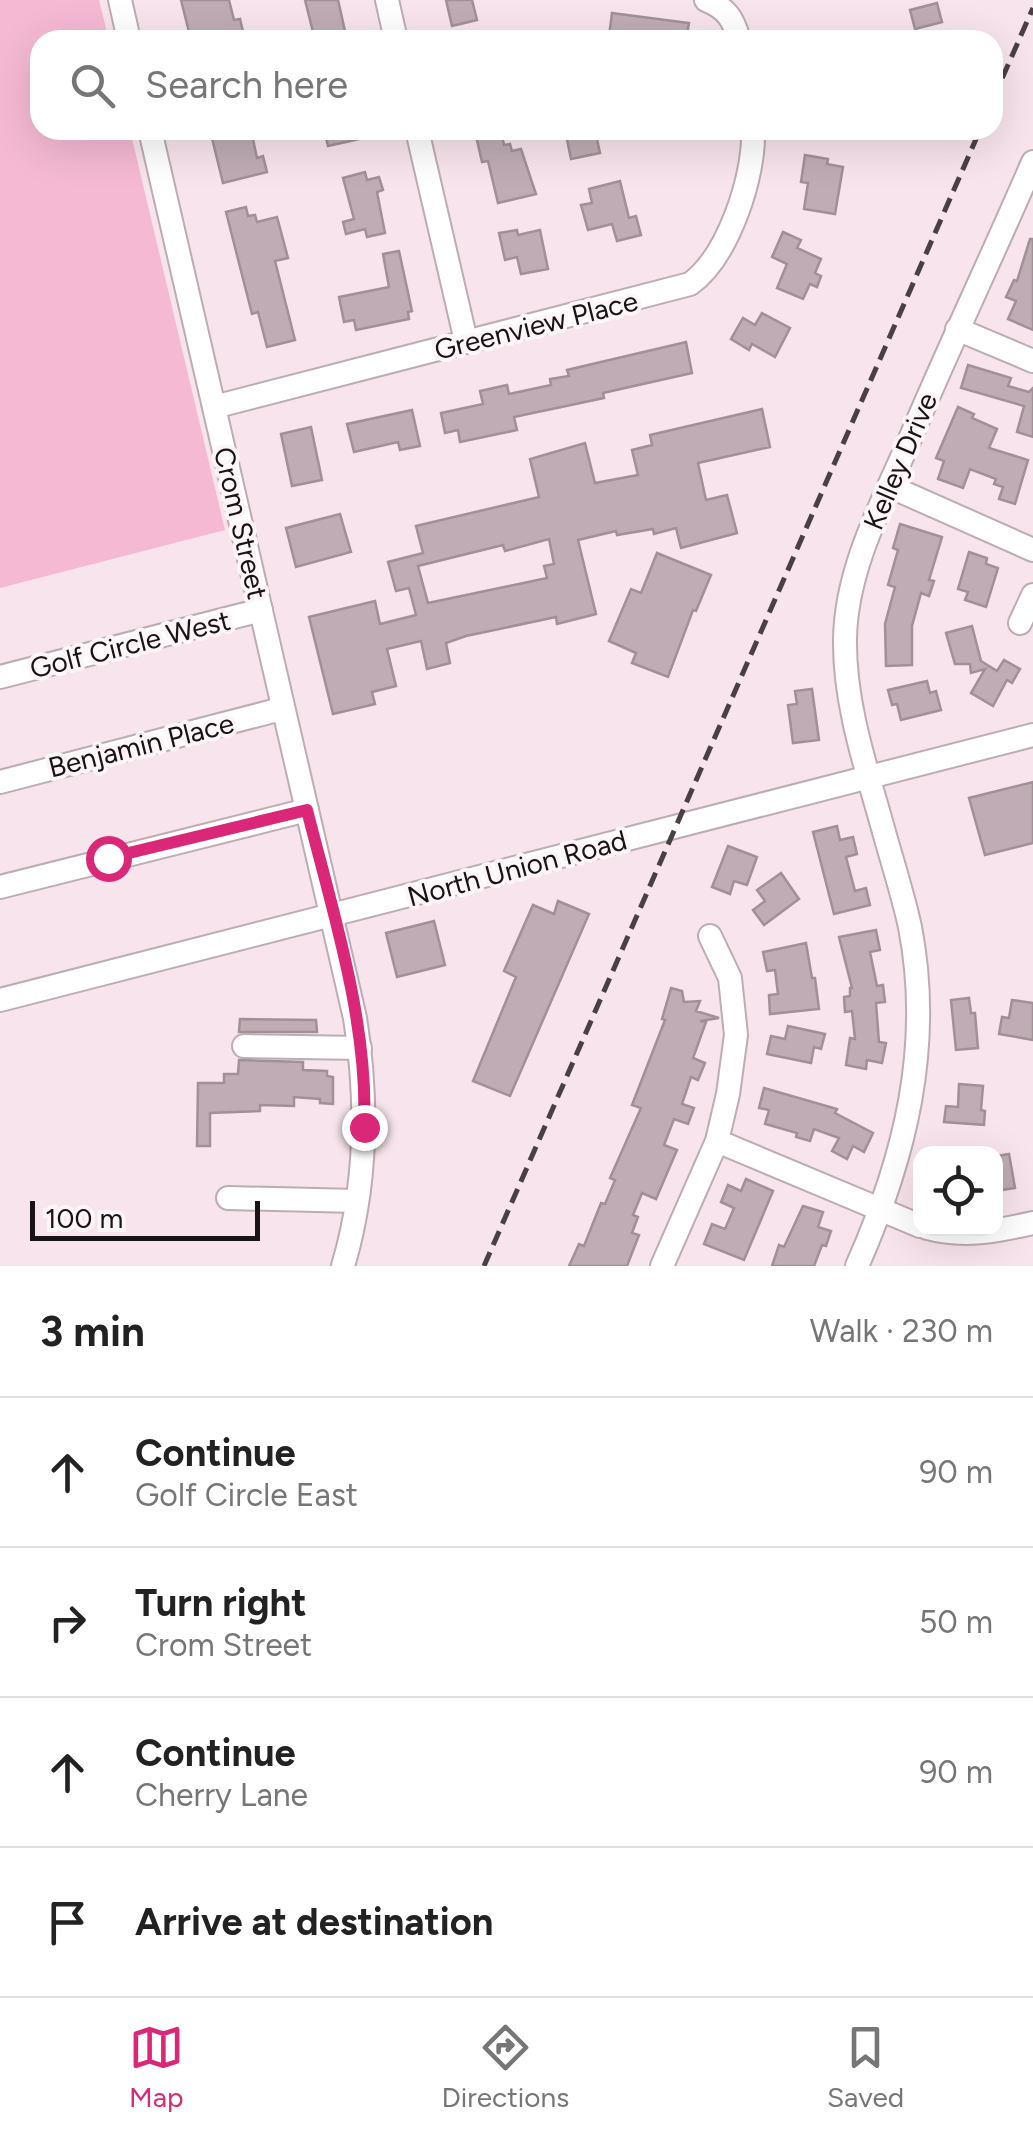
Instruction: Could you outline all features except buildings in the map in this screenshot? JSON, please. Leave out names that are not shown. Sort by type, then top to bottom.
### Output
[{"type":"street","points":[[120,0],[127,30]]},
{"type":"street","points":[[387,0],[394,30]]},
{"type":"street","points":[[706,0],[732,16],[736,30]]},
{"type":"street","name":"Crom Street","points":[[152,140],[282,709],[334,916],[360,1048],[365,1104],[358,1201],[343,1266]]},
{"type":"street","points":[[419,140],[466,341]]},
{"type":"street","name":"Greenview Place","points":[[214,406],[670,292],[704,274],[715,259],[749,174],[752,140]]},
{"type":"street","name":"Kelley Drive","points":[[856,1266],[882,1210],[901,1149],[913,1094],[919,1026],[910,928],[849,689],[845,641],[848,601],[855,570],[889,486],[1032,164]]},
{"type":"street","points":[[957,329],[1033,361]]},
{"type":"street","points":[[889,486],[1033,550]]},
{"type":"street","points":[[1020,624],[1033,595]]},
{"type":"street","name":"Golf Circle West","points":[[0,677],[261,610]]},
{"type":"street","name":"Benjamin Place","points":[[0,782],[282,709]]},
{"type":"street","name":"North Union Road","points":[[0,1000],[1033,735]]},
{"type":"street","points":[[0,887],[307,810]]},
{"type":"street","points":[[662,1266],[717,1141],[728,1094],[736,1035],[730,978],[710,936]]},
{"type":"street","points":[[244,1046],[360,1048]]},
{"type":"street","points":[[717,1141],[913,1223]]},
{"type":"street","points":[[228,1198],[358,1201]]},
{"type":"street","points":[[1003,1229],[1033,1223]]},
{"type":"shaded area","points":[[0,0],[99,0],[106,30],[30,30],[30,140],[132,140],[225,530],[0,588]]},
{"type":"railway","points":[[1003,76],[1033,8]]},
{"type":"railway","points":[[484,1266],[976,140]]},
{"type":"route","points":[[108,858],[307,810],[355,1018],[364,1127]]}]
